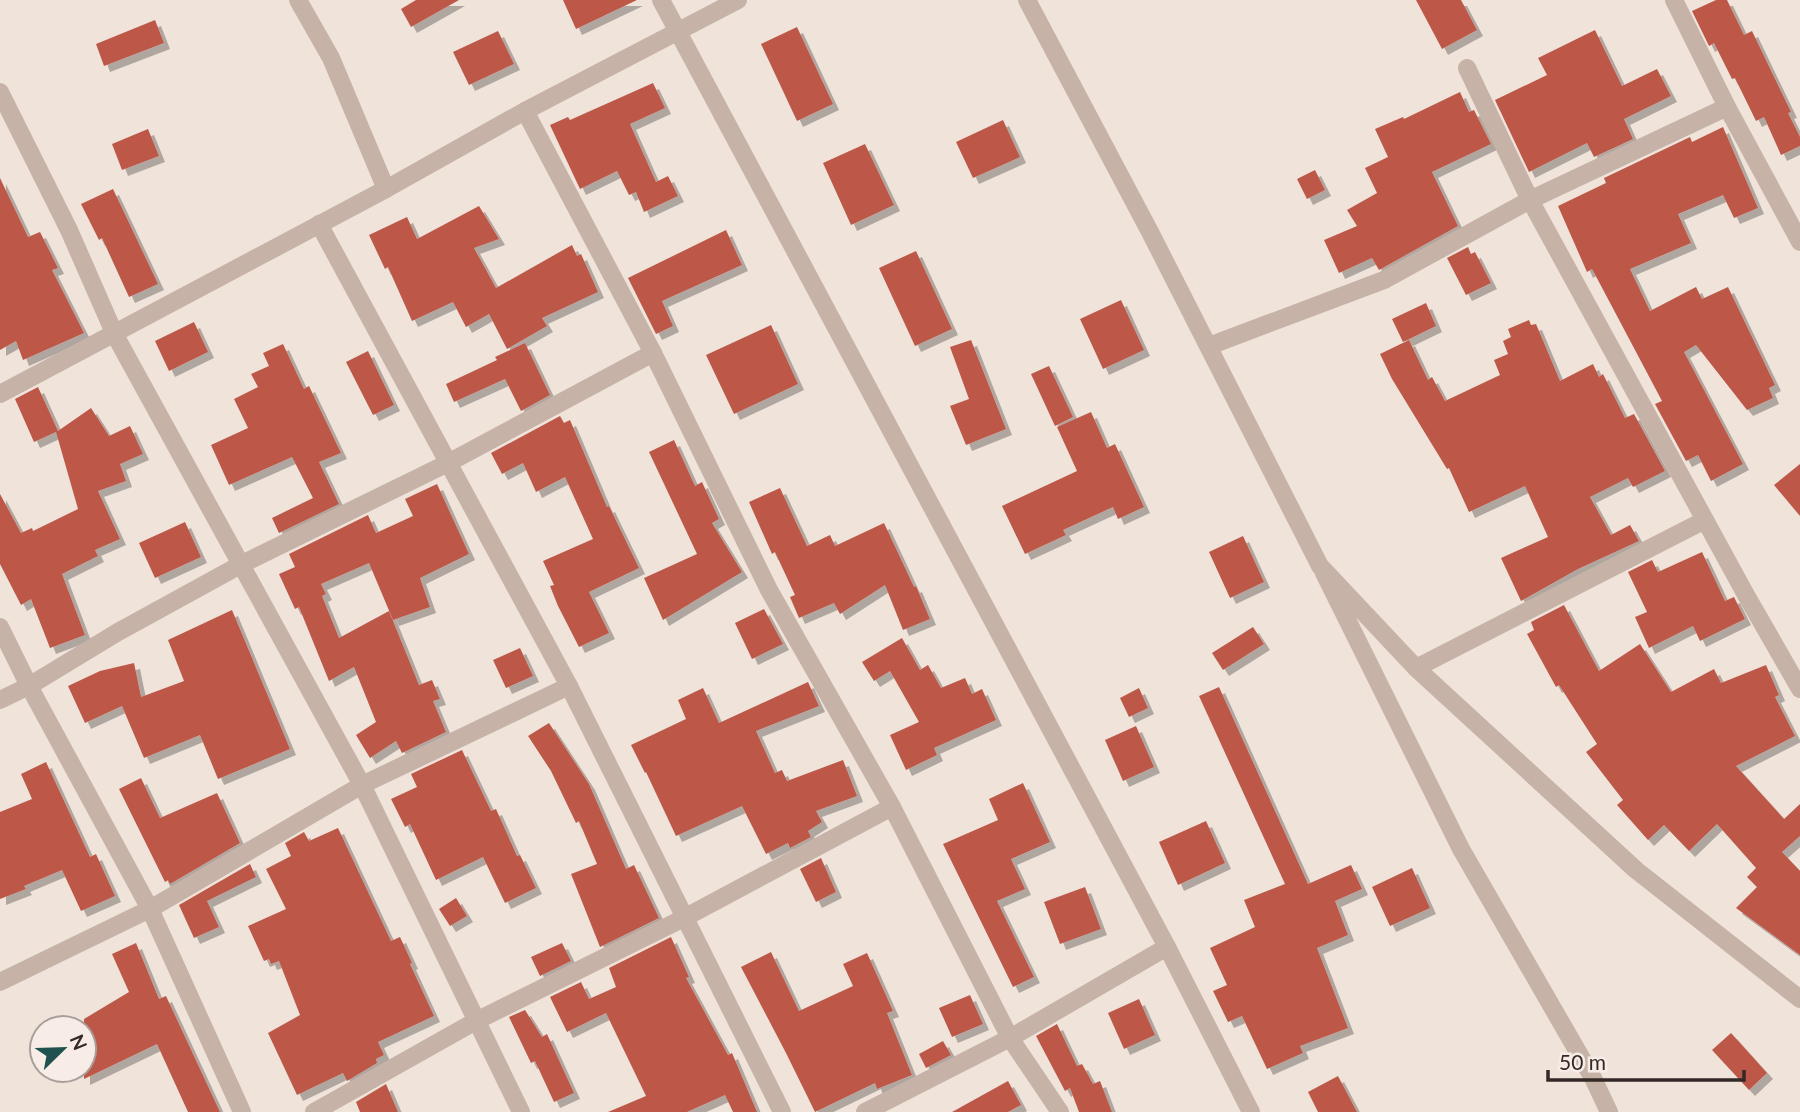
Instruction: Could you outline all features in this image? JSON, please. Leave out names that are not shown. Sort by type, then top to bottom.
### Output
[{"type":"street","points":[[298,0],[331,58],[386,189]]},
{"type":"street","points":[[661,0],[1167,947],[1251,1112]]},
{"type":"street","points":[[0,394],[386,189],[525,111],[738,0]]},
{"type":"street","points":[[1027,0],[1209,346],[1461,849],[1593,1079],[1609,1112]]},
{"type":"street","points":[[1674,0],[1727,107],[1800,242]]},
{"type":"street","points":[[1467,68],[1530,200],[1800,689]]},
{"type":"street","points":[[0,92],[69,230],[115,335],[362,785],[521,1112]]},
{"type":"street","points":[[1209,346],[1384,280],[1530,200],[1727,107]]},
{"type":"street","points":[[525,111],[653,353],[769,590],[892,807],[1010,1038],[1060,1112]]},
{"type":"street","points":[[319,224],[569,686],[782,1112]]},
{"type":"street","points":[[0,700],[242,564],[448,463],[653,353]]},
{"type":"street","points":[[1416,668],[1705,520]]},
{"type":"street","points":[[1320,566],[1416,668],[1636,870],[1800,999]]},
{"type":"street","points":[[0,627],[150,909],[242,1112]]},
{"type":"street","points":[[0,982],[150,909],[362,785],[569,686]]},
{"type":"street","points":[[314,1112],[476,1021],[684,918],[892,807]]},
{"type":"street","points":[[865,1112],[1010,1038],[1167,947]]},
{"type":"building","points":[[416,0],[459,0],[411,27],[401,9]]},
{"type":"building","points":[[563,0],[637,0],[576,29]]},
{"type":"building","points":[[1416,0],[1461,0],[1477,30],[1442,49]]},
{"type":"building","points":[[1716,0],[1727,0],[1744,35],[1752,31],[1791,112],[1788,113],[1800,137],[1800,146],[1781,155],[1764,117],[1756,121],[1714,43],[1709,46],[1692,11]]},
{"type":"building","points":[[155,20],[164,43],[104,66],[96,44]]},
{"type":"building","points":[[797,27],[833,104],[797,121],[761,44]]},
{"type":"building","points":[[1595,30],[1622,86],[1657,69],[1671,96],[1624,119],[1633,139],[1594,157],[1587,143],[1529,172],[1495,100],[1547,75],[1538,58]]},
{"type":"building","points":[[498,31],[514,64],[469,85],[453,52]]},
{"type":"building","points":[[653,83],[665,108],[630,124],[656,182],[668,176],[678,196],[644,212],[636,192],[629,195],[617,171],[580,189],[550,125],[568,117],[570,120]]},
{"type":"building","points":[[1460,92],[1469,112],[1474,110],[1491,144],[1432,172],[1458,226],[1379,270],[1372,258],[1339,273],[1324,240],[1357,226],[1347,210],[1377,193],[1365,168],[1388,157],[1375,129],[1403,117],[1404,119]]},
{"type":"building","points":[[1003,120],[1020,157],[973,178],[956,142]]},
{"type":"building","points":[[1723,127],[1758,208],[1734,218],[1723,195],[1678,214],[1691,243],[1630,269],[1650,311],[1696,287],[1702,299],[1728,287],[1775,385],[1769,388],[1773,398],[1747,410],[1696,345],[1684,352],[1743,464],[1711,481],[1698,455],[1686,461],[1655,404],[1662,401],[1592,269],[1587,272],[1558,206],[1606,183],[1604,178],[1690,137],[1692,142]]},
{"type":"building","points":[[148,129],[159,156],[122,170],[112,144]]},
{"type":"building","points":[[865,144],[894,205],[851,225],[823,163]]},
{"type":"building","points":[[1315,170],[1325,190],[1307,199],[1297,179]]},
{"type":"building","points":[[0,178],[28,237],[40,232],[58,268],[52,270],[84,333],[23,360],[16,341],[0,350]]},
{"type":"building","points":[[113,189],[158,284],[129,297],[102,238],[99,240],[81,204]]},
{"type":"building","points":[[479,206],[499,239],[474,248],[496,288],[572,245],[577,256],[581,254],[598,292],[542,318],[547,326],[507,349],[489,314],[466,327],[453,302],[412,321],[388,267],[385,269],[369,235],[407,217],[417,239]]},
{"type":"building","points":[[726,230],[742,265],[662,301],[673,326],[656,334],[628,278]]},
{"type":"building","points":[[1468,247],[1471,254],[1475,252],[1491,283],[1466,295],[1447,258]]},
{"type":"building","points":[[916,251],[952,329],[915,346],[879,268]]},
{"type":"building","points":[[1121,300],[1144,350],[1103,369],[1080,319]]},
{"type":"building","points":[[1426,303],[1436,326],[1403,342],[1392,319]]},
{"type":"building","points":[[1529,320],[1531,325],[1536,324],[1560,381],[1593,364],[1599,377],[1603,374],[1625,418],[1634,414],[1665,471],[1633,487],[1628,478],[1590,497],[1611,535],[1630,525],[1639,541],[1578,569],[1521,601],[1501,558],[1548,537],[1525,486],[1469,512],[1449,468],[1447,469],[1392,379],[1380,354],[1409,340],[1428,380],[1432,377],[1445,401],[1500,375],[1494,360],[1508,354],[1503,341],[1511,337],[1508,329]]},
{"type":"building","points":[[194,322],[208,352],[169,371],[155,341]]},
{"type":"building","points":[[771,325],[798,384],[734,414],[706,355]]},
{"type":"building","points":[[971,340],[1006,429],[966,445],[950,406],[969,399],[950,347]]},
{"type":"building","points":[[525,343],[550,395],[521,411],[505,379],[454,402],[446,384],[497,360],[495,357]]},
{"type":"building","points":[[283,344],[304,389],[309,386],[341,453],[319,462],[339,504],[279,533],[272,518],[313,498],[292,457],[229,485],[211,445],[248,428],[234,399],[258,387],[251,374],[269,366],[263,353]]},
{"type":"building","points":[[368,351],[394,405],[373,415],[346,362]]},
{"type":"building","points":[[1049,366],[1073,417],[1055,426],[1031,374]]},
{"type":"building","points":[[38,387],[58,431],[91,408],[109,436],[130,426],[143,454],[120,464],[126,481],[98,491],[120,539],[95,550],[98,556],[62,574],[85,635],[50,648],[31,599],[21,605],[0,564],[0,494],[21,533],[32,528],[33,531],[78,509],[56,432],[34,442],[15,399]]},
{"type":"building","points":[[1091,412],[1107,448],[1115,444],[1144,507],[1118,519],[1113,507],[1063,530],[1066,535],[1025,554],[1002,506],[1077,471],[1057,427]]},
{"type":"building","points":[[560,416],[564,423],[570,420],[607,507],[609,506],[639,568],[589,592],[609,633],[579,647],[558,606],[550,586],[554,585],[543,561],[593,539],[565,477],[536,492],[523,463],[502,474],[491,453]]},
{"type":"building","points":[[674,440],[695,486],[702,482],[719,519],[712,523],[742,572],[663,620],[644,578],[697,554],[649,452]]},
{"type":"building","points":[[1800,464],[1800,516],[1774,485]]},
{"type":"building","points":[[437,484],[469,554],[420,578],[430,607],[393,620],[369,563],[321,584],[326,594],[322,596],[339,638],[389,611],[419,685],[432,680],[440,699],[433,701],[446,732],[402,753],[396,741],[370,758],[356,735],[376,722],[354,667],[329,681],[299,607],[295,609],[279,574],[295,567],[289,554],[368,515],[376,533],[413,516],[405,499]]},
{"type":"building","points":[[780,488],[807,546],[830,535],[835,546],[884,523],[930,619],[903,630],[885,585],[840,614],[834,603],[799,618],[790,597],[795,595],[775,552],[772,554],[749,502]]},
{"type":"building","points":[[185,522],[201,557],[155,578],[139,543]]},
{"type":"building","points":[[1243,536],[1264,582],[1230,598],[1209,552]]},
{"type":"building","points":[[1702,552],[1725,601],[1734,597],[1745,619],[1700,641],[1693,626],[1649,648],[1635,617],[1647,612],[1628,572],[1652,560],[1658,572]]},
{"type":"building","points":[[1564,605],[1599,671],[1640,644],[1671,692],[1714,669],[1721,683],[1766,665],[1779,695],[1775,697],[1795,736],[1736,766],[1784,819],[1800,804],[1800,836],[1782,852],[1800,871],[1800,955],[1736,908],[1757,887],[1747,877],[1756,868],[1717,824],[1689,851],[1664,825],[1648,840],[1617,805],[1623,800],[1586,752],[1597,744],[1559,685],[1556,687],[1527,634],[1534,630],[1531,622]]},
{"type":"building","points":[[764,609],[783,644],[752,659],[735,623]]},
{"type":"building","points":[[232,610],[290,749],[218,779],[200,735],[144,758],[122,706],[85,723],[68,686],[100,671],[134,663],[141,697],[184,681],[168,640]]},
{"type":"building","points":[[1253,627],[1264,644],[1223,670],[1212,653]]},
{"type":"building","points":[[902,638],[920,670],[928,665],[941,688],[965,678],[972,694],[982,689],[996,720],[934,748],[937,755],[906,770],[890,735],[919,722],[890,671],[874,681],[862,662]]},
{"type":"building","points":[[520,648],[533,676],[506,688],[493,660]]},
{"type":"building","points":[[808,682],[819,706],[756,731],[775,773],[782,770],[787,781],[843,760],[857,796],[816,811],[822,822],[808,831],[811,837],[790,848],[788,843],[766,854],[742,806],[676,836],[631,745],[686,719],[678,700],[703,688],[719,723]]},
{"type":"building","points":[[1219,687],[1308,884],[1351,865],[1362,889],[1335,901],[1348,935],[1317,948],[1348,1028],[1300,1046],[1303,1053],[1267,1069],[1242,1016],[1228,1022],[1213,991],[1227,985],[1210,948],[1255,927],[1244,900],[1285,884],[1199,696]]},
{"type":"building","points":[[1139,688],[1148,708],[1129,717],[1120,698]]},
{"type":"building","points":[[549,723],[589,784],[626,869],[634,865],[659,918],[600,947],[571,874],[597,864],[579,821],[576,823],[551,771],[528,736]]},
{"type":"building","points":[[1136,726],[1154,767],[1123,781],[1105,740]]},
{"type":"building","points":[[462,750],[491,811],[496,809],[517,856],[520,855],[536,888],[505,903],[483,857],[436,880],[410,824],[405,827],[391,799],[417,787],[411,774]]},
{"type":"building","points":[[46,762],[90,857],[96,854],[115,896],[81,911],[62,870],[0,899],[0,812],[32,799],[21,774]]},
{"type":"building","points":[[141,778],[160,818],[217,793],[240,843],[170,884],[168,880],[165,882],[119,789]]},
{"type":"building","points":[[1023,783],[1050,842],[1011,859],[1025,889],[997,901],[1034,977],[1013,987],[943,844],[998,820],[989,799]]},
{"type":"building","points":[[1206,821],[1225,863],[1178,885],[1159,842]]},
{"type":"building","points":[[338,828],[391,941],[400,937],[434,1016],[378,1042],[384,1055],[376,1059],[377,1063],[347,1081],[343,1073],[297,1095],[268,1033],[300,1015],[279,961],[271,964],[269,959],[264,961],[248,926],[286,909],[266,869],[291,856],[285,843],[304,832],[309,841]]},
{"type":"building","points":[[821,858],[836,892],[816,902],[800,869]]},
{"type":"building","points":[[250,864],[256,877],[207,901],[219,927],[194,938],[179,905]]},
{"type":"building","points":[[1412,868],[1430,908],[1390,926],[1372,887]]},
{"type":"building","points":[[1085,887],[1101,929],[1060,944],[1044,902]]},
{"type":"building","points":[[456,898],[467,916],[450,926],[439,909]]},
{"type":"building","points":[[671,937],[689,977],[686,978],[728,1055],[732,1053],[757,1112],[733,1112],[725,1095],[687,1112],[608,1112],[646,1096],[606,1013],[567,1032],[550,997],[581,982],[589,999],[616,987],[609,968]]},
{"type":"building","points":[[136,943],[159,999],[166,996],[220,1112],[188,1112],[157,1044],[98,1072],[98,1014],[92,1014],[129,992],[112,954]]},
{"type":"building","points":[[562,943],[571,961],[540,976],[531,957]]},
{"type":"building","points":[[771,952],[799,1011],[853,986],[843,964],[867,953],[893,1011],[887,1013],[912,1075],[877,1089],[875,1083],[815,1112],[741,967]]},
{"type":"building","points":[[970,995],[983,1024],[952,1037],[939,1008]]},
{"type":"building","points":[[1139,999],[1155,1035],[1124,1049],[1108,1013]]},
{"type":"building","points":[[525,1010],[542,1037],[547,1034],[574,1093],[554,1102],[535,1061],[531,1063],[509,1017]]},
{"type":"building","points":[[1057,1024],[1077,1066],[1082,1064],[1093,1084],[1100,1081],[1112,1112],[1079,1112],[1070,1088],[1065,1091],[1036,1036]]},
{"type":"building","points":[[1731,1033],[1767,1073],[1749,1090],[1712,1050]]},
{"type":"building","points":[[943,1041],[951,1055],[926,1068],[919,1054]]},
{"type":"building","points":[[1338,1076],[1357,1112],[1318,1112],[1308,1092]]},
{"type":"building","points":[[1008,1081],[1021,1105],[1008,1112],[952,1112]]},
{"type":"building","points":[[386,1084],[398,1112],[360,1112],[356,1102]]}]
